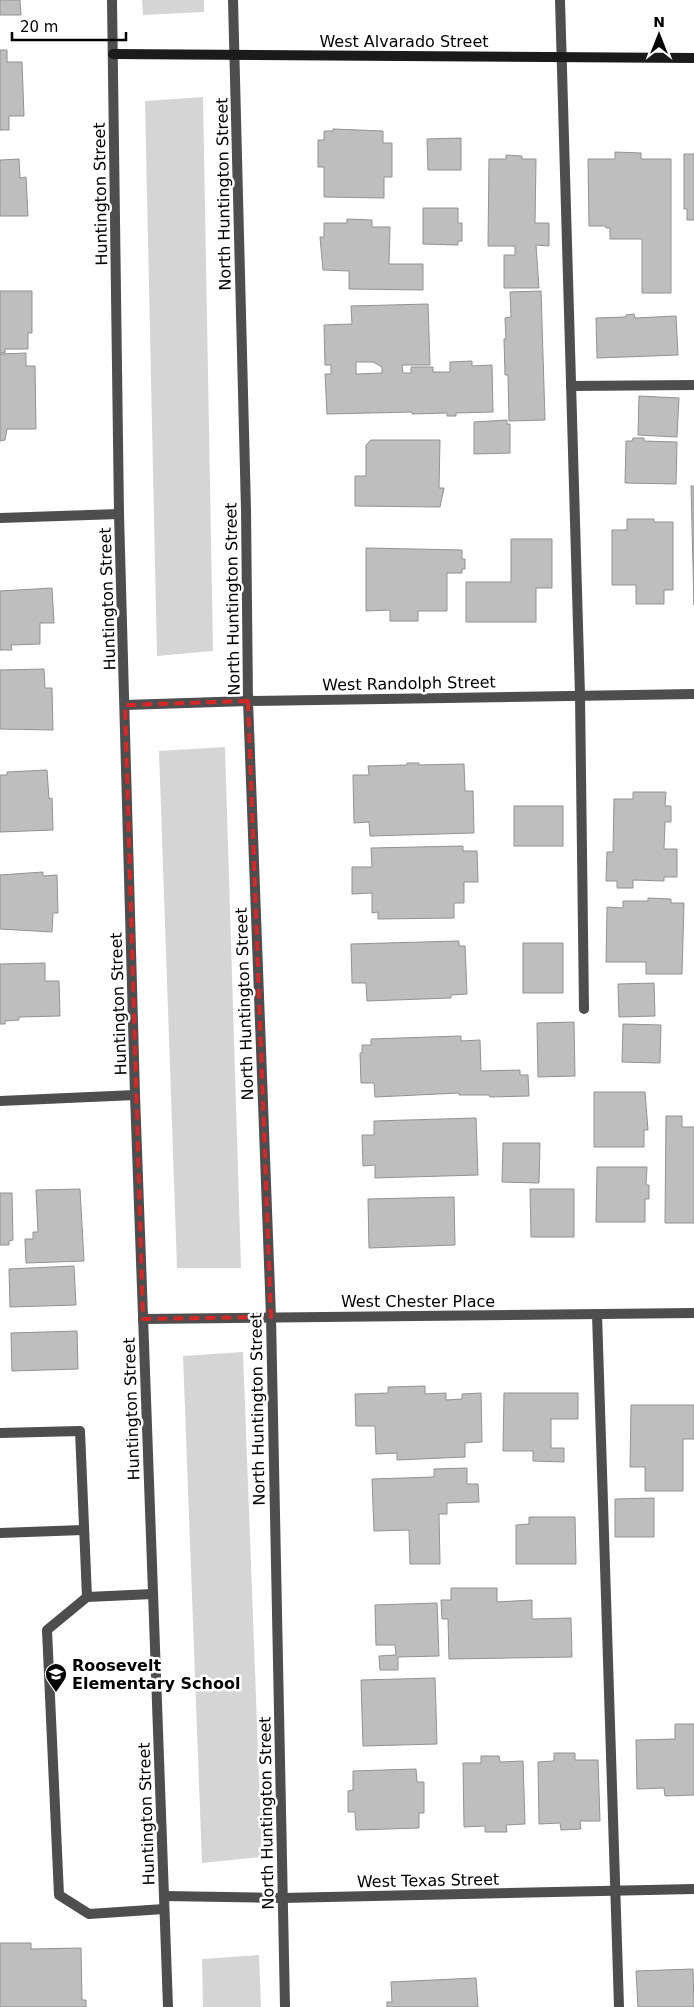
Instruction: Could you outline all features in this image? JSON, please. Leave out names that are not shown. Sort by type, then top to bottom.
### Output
[{"type":"street","name":"Huntington Street","points":[[112,0],[119,514],[135,1095],[168,2007]]},
{"type":"street","name":"North Huntington Street","points":[[233,0],[246,510],[248,701],[271,1316],[285,2007]]},
{"type":"street","points":[[560,0],[580,696],[584,1008]]},
{"type":"street","name":"West Alvarado Street","points":[[113,54],[694,58]]},
{"type":"street","points":[[571,386],[694,385]]},
{"type":"street","points":[[0,518],[119,514]]},
{"type":"street","name":"West Randolph Street","points":[[125,705],[248,701],[694,694]]},
{"type":"street","points":[[0,1101],[135,1095]]},
{"type":"street","name":"West Chester Place","points":[[143,1319],[271,1316],[694,1313]]},
{"type":"street","points":[[597,1314],[617,1891],[619,2007]]},
{"type":"street","points":[[0,1434],[80,1431],[87,1597]]},
{"type":"street","points":[[0,1533],[84,1530]]},
{"type":"street","points":[[153,1594],[87,1597],[47,1630],[59,1895],[89,1914],[164,1909]]},
{"type":"street","name":"West Texas Street","points":[[164,1896],[282,1898],[694,1889]]},
{"type":"highlighted area","points":[[248,701],[271,1317],[143,1319],[125,705]]},
{"type":"shaded area","points":[[142,0],[204,0],[204,12],[143,15]]},
{"type":"shaded area","points":[[203,97],[213,651],[157,656],[145,101]]},
{"type":"shaded area","points":[[225,747],[241,1268],[177,1268],[159,751]]},
{"type":"shaded area","points":[[243,1352],[262,1857],[202,1863],[183,1356]]},
{"type":"shaded area","points":[[259,1955],[261,2007],[203,2007],[202,1959]]},
{"type":"building","points":[[0,0],[20,0],[21,15],[0,15]]},
{"type":"building","points":[[0,50],[7,50],[7,62],[22,62],[24,116],[9,116],[9,130],[0,130]]},
{"type":"building","points":[[333,129],[383,131],[383,143],[392,143],[392,177],[384,177],[384,198],[324,197],[324,167],[318,167],[318,140],[324,140],[324,131],[333,131]]},
{"type":"building","points":[[461,138],[461,170],[428,170],[427,139]]},
{"type":"building","points":[[615,152],[641,153],[641,159],[671,159],[671,293],[642,293],[642,239],[610,239],[610,228],[606,228],[606,226],[589,226],[588,159],[615,159]]},
{"type":"building","points":[[684,154],[694,154],[694,220],[687,220],[687,209],[684,209]]},
{"type":"building","points":[[506,155],[522,156],[522,159],[536,159],[535,223],[549,223],[549,246],[536,245],[539,288],[504,288],[504,255],[515,255],[515,246],[488,246],[489,159],[506,159]]},
{"type":"building","points":[[19,159],[20,178],[26,177],[28,216],[0,216],[0,160]]},
{"type":"building","points":[[423,208],[458,208],[458,223],[462,223],[462,241],[458,241],[458,245],[423,244]]},
{"type":"building","points":[[347,219],[372,220],[372,227],[390,227],[389,264],[423,264],[423,290],[349,289],[349,271],[323,270],[320,237],[324,237],[324,223],[347,223]]},
{"type":"building","points":[[0,291],[32,291],[32,333],[28,333],[28,349],[5,349],[5,353],[0,353]]},
{"type":"building","points":[[541,291],[545,420],[509,421],[508,375],[505,375],[504,339],[506,339],[505,318],[511,317],[510,292]]},
{"type":"building","points":[[428,304],[430,365],[402,365],[403,373],[411,373],[411,367],[433,367],[433,372],[450,372],[450,362],[472,361],[472,366],[492,365],[493,412],[456,413],[456,416],[447,416],[447,413],[412,414],[412,412],[327,414],[325,374],[331,374],[331,365],[325,365],[324,325],[352,324],[351,306]],"holes":[[[356,362],[373,362],[382,367],[382,373],[356,374]]]},
{"type":"building","points":[[634,314],[635,318],[676,316],[678,355],[597,358],[596,318],[626,317],[626,315]]},
{"type":"building","points":[[26,353],[26,366],[35,366],[36,429],[7,429],[5,440],[0,441],[0,354]]},
{"type":"building","points":[[639,396],[679,398],[677,437],[638,435]]},
{"type":"building","points":[[507,420],[507,424],[510,424],[510,453],[474,454],[474,422]]},
{"type":"building","points":[[633,438],[644,438],[644,441],[677,442],[676,484],[625,483],[626,441],[632,441]]},
{"type":"building","points":[[371,440],[440,440],[439,488],[444,488],[440,507],[355,506],[355,476],[366,476],[366,445]]},
{"type":"building","points":[[691,486],[694,486],[694,605]]},
{"type":"building","points":[[627,519],[654,519],[654,522],[673,522],[673,590],[664,590],[664,604],[636,604],[636,585],[612,585],[612,530],[627,530]]},
{"type":"building","points":[[511,539],[552,539],[552,588],[536,588],[536,622],[466,622],[466,582],[511,582]]},
{"type":"building","points":[[366,548],[462,550],[462,559],[465,559],[465,569],[462,569],[462,573],[447,573],[447,611],[418,611],[418,621],[390,621],[390,610],[366,611]]},
{"type":"building","points":[[52,588],[54,623],[40,623],[40,644],[11,645],[12,650],[0,650],[0,591]]},
{"type":"building","points":[[44,669],[45,688],[52,688],[53,730],[0,729],[0,670]]},
{"type":"building","points":[[407,763],[419,763],[419,765],[464,764],[465,791],[473,791],[474,833],[370,836],[369,822],[354,823],[353,775],[369,775],[368,766],[407,765]]},
{"type":"building","points":[[47,770],[49,799],[52,798],[53,830],[0,832],[0,775],[7,775],[7,772]]},
{"type":"building","points":[[633,792],[666,792],[665,806],[671,806],[671,822],[665,822],[664,849],[677,849],[677,877],[664,877],[664,881],[633,880],[633,888],[617,888],[617,881],[606,881],[607,852],[613,852],[614,799],[633,799]]},
{"type":"building","points":[[514,806],[563,806],[563,846],[514,846]]},
{"type":"building","points":[[463,846],[463,851],[477,851],[478,882],[464,882],[464,903],[454,903],[454,918],[378,919],[378,912],[372,913],[372,893],[352,894],[352,867],[372,867],[371,848]]},
{"type":"building","points":[[43,872],[43,876],[57,875],[58,913],[53,913],[52,932],[0,929],[0,875]]},
{"type":"building","points":[[648,898],[671,899],[671,903],[684,903],[682,974],[646,974],[646,962],[606,962],[607,907],[623,908],[623,901],[648,901]]},
{"type":"building","points":[[459,941],[459,946],[465,946],[467,994],[451,995],[451,998],[367,1001],[366,983],[352,983],[351,944]]},
{"type":"building","points":[[523,943],[563,943],[563,993],[523,993]]},
{"type":"building","points":[[45,963],[45,981],[59,981],[60,1016],[19,1017],[19,1020],[5,1021],[5,1024],[0,1024],[0,964]]},
{"type":"building","points":[[654,983],[655,1016],[619,1017],[618,984]]},
{"type":"building","points":[[574,1022],[575,1076],[538,1077],[537,1023]]},
{"type":"building","points":[[623,1024],[661,1025],[660,1063],[622,1062]]},
{"type":"building","points":[[461,1036],[461,1041],[480,1040],[481,1071],[520,1070],[520,1075],[528,1075],[529,1096],[490,1097],[489,1095],[459,1095],[459,1093],[375,1097],[374,1083],[361,1083],[360,1053],[362,1053],[362,1045],[371,1045],[371,1039]]},
{"type":"building","points":[[594,1092],[645,1092],[648,1130],[644,1130],[644,1147],[594,1147]]},
{"type":"building","points":[[666,1116],[682,1116],[682,1127],[694,1127],[694,1223],[665,1223]]},
{"type":"building","points":[[476,1118],[478,1175],[375,1178],[375,1165],[363,1166],[362,1135],[374,1135],[374,1121]]},
{"type":"building","points":[[503,1143],[540,1143],[539,1183],[502,1182]]},
{"type":"building","points":[[597,1167],[647,1167],[646,1185],[649,1185],[649,1199],[645,1199],[645,1222],[596,1222]]},
{"type":"building","points":[[80,1189],[84,1261],[26,1263],[25,1239],[33,1239],[33,1232],[38,1232],[36,1190]]},
{"type":"building","points":[[530,1189],[574,1189],[574,1237],[531,1237]]},
{"type":"building","points":[[0,1193],[12,1193],[13,1240],[9,1241],[9,1245],[0,1245]]},
{"type":"building","points":[[454,1197],[455,1245],[369,1248],[368,1199]]},
{"type":"building","points":[[74,1266],[76,1305],[10,1307],[9,1269]]},
{"type":"building","points":[[77,1331],[78,1369],[12,1371],[11,1333]]},
{"type":"building","points":[[425,1386],[425,1394],[446,1393],[446,1400],[462,1399],[462,1394],[481,1393],[482,1442],[465,1443],[465,1457],[397,1460],[397,1453],[376,1454],[375,1426],[356,1426],[355,1394],[388,1393],[388,1387]]},
{"type":"building","points":[[504,1393],[578,1393],[578,1419],[551,1419],[551,1448],[564,1448],[564,1462],[533,1461],[533,1451],[503,1451]]},
{"type":"building","points":[[631,1405],[694,1405],[694,1439],[683,1439],[683,1491],[645,1491],[645,1467],[630,1467]]},
{"type":"building","points":[[467,1468],[467,1484],[478,1484],[479,1502],[447,1503],[447,1514],[439,1514],[440,1564],[410,1564],[409,1530],[374,1531],[372,1479],[434,1477],[434,1469]]},
{"type":"building","points":[[654,1498],[654,1537],[615,1537],[615,1499]]},
{"type":"building","points":[[529,1517],[575,1517],[576,1564],[516,1564],[516,1525],[529,1524]]},
{"type":"building","points":[[451,1588],[497,1588],[497,1602],[532,1600],[532,1619],[571,1618],[572,1657],[449,1659],[448,1619],[442,1619],[441,1600],[451,1600]]},
{"type":"building","points":[[437,1603],[439,1656],[398,1657],[398,1670],[380,1670],[379,1656],[396,1655],[395,1645],[376,1645],[375,1605]]},
{"type":"building","points":[[435,1678],[437,1744],[363,1746],[361,1680]]},
{"type":"building","points":[[675,1724],[694,1724],[694,1795],[665,1796],[664,1788],[637,1789],[636,1740],[675,1739]]},
{"type":"building","points":[[554,1753],[575,1753],[575,1760],[598,1760],[600,1821],[580,1821],[581,1829],[561,1830],[560,1823],[539,1824],[538,1762],[554,1761]]},
{"type":"building","points":[[481,1756],[499,1756],[500,1762],[523,1761],[525,1824],[506,1825],[507,1832],[485,1832],[485,1826],[464,1827],[463,1763],[481,1763]]},
{"type":"building","points":[[416,1769],[417,1782],[424,1782],[424,1813],[419,1813],[419,1828],[356,1830],[355,1812],[348,1812],[348,1791],[353,1790],[353,1771]]},
{"type":"building","points":[[0,1943],[31,1943],[31,1949],[81,1948],[82,2000],[86,2000],[86,2007],[0,2007]]},
{"type":"building","points":[[693,1969],[694,2007],[638,2007],[636,1971]]},
{"type":"building","points":[[476,1978],[478,2007],[387,2007],[387,2002],[392,2002],[391,1982]]},
{"type":"place","name":"Roosevelt Elementary School","points":[[56,1693]]}]
